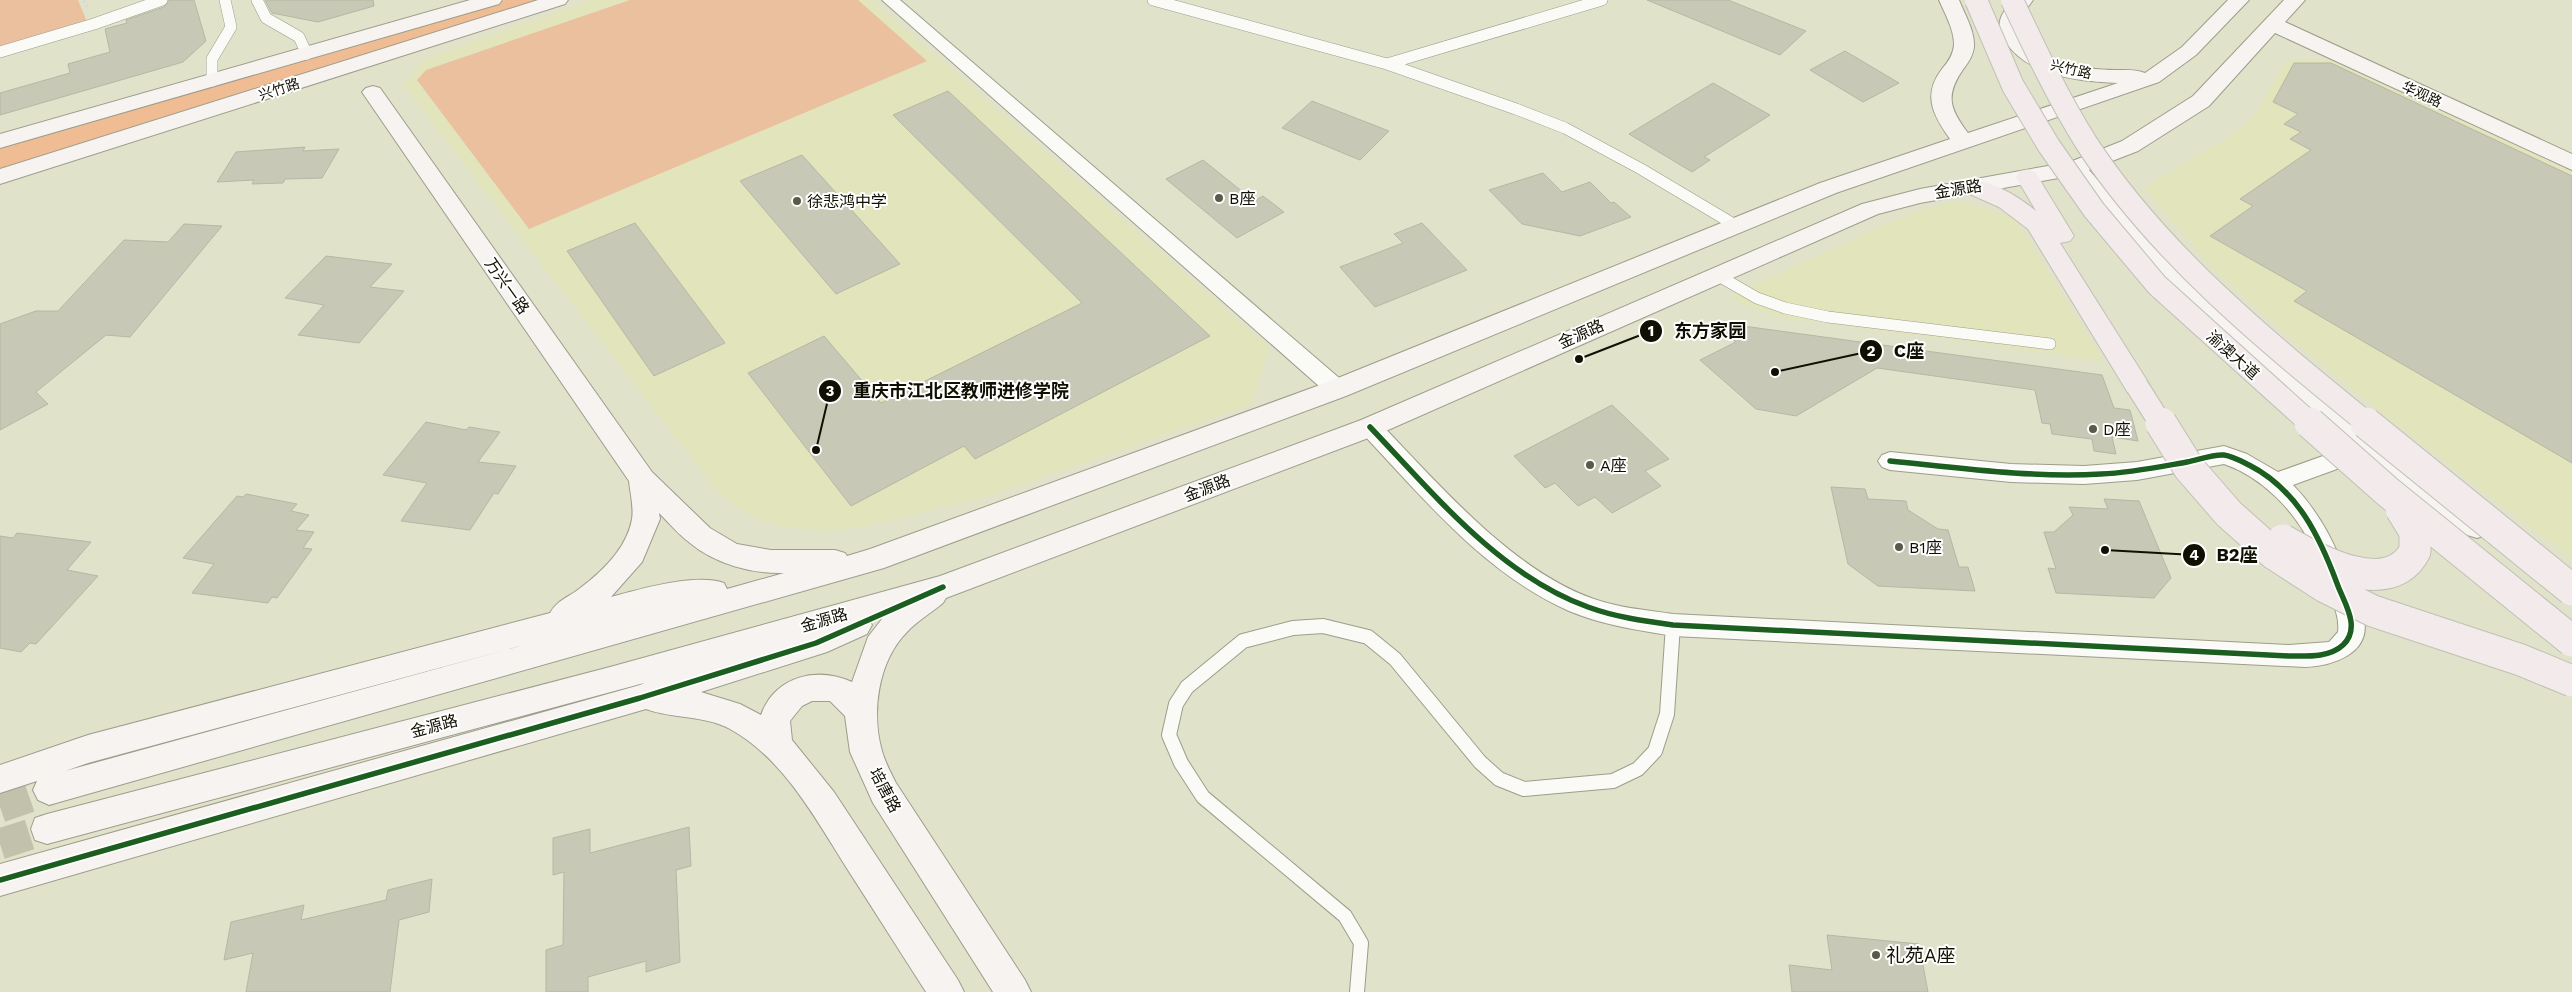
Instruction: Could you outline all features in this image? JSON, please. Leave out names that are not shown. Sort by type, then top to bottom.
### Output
[{"type":"main road","name":"渝澳大道","points":[[1976,0],[2013,86],[2049,146],[2100,218],[2157,285],[2237,359],[2388,492],[2572,641]]},
{"type":"main road","points":[[2012,0],[2052,85],[2088,145],[2134,207],[2195,274],[2366,424],[2572,590]]},
{"type":"main road","points":[[2027,177],[2189,468],[2229,514],[2274,554],[2325,587],[2373,611],[2521,660],[2572,681]]},
{"type":"main road","points":[[1973,187],[2004,198],[2021,209],[2036,224],[2144,385],[2200,459],[2243,507],[2274,534],[2306,554],[2342,569],[2368,574],[2391,572],[2407,565],[2415,554],[2418,541],[2414,526],[2388,492]]},
{"type":"street","name":"兴竹路","points":[[0,141],[492,0]]},
{"type":"street","name":"兴竹路","points":[[0,176],[558,0]]},
{"type":"street","points":[[890,0],[1337,389]]},
{"type":"street","points":[[1949,0],[1963,39],[1964,51],[1942,85],[1939,100],[1942,112],[1963,142]]},
{"type":"street","name":"兴竹路","points":[[2023,0],[2012,15],[2009,26],[2013,39],[2024,53],[2051,66],[2078,72],[2152,78]]},
{"type":"street","points":[[49,790],[874,560],[1337,389],[1828,188],[2152,78],[2189,51],[2239,0]]},
{"type":"street","name":"金源路","points":[[47,829],[610,680],[943,587],[1370,427],[1870,209],[1920,196],[2075,168],[2130,146],[2200,101],[2295,0]]},
{"type":"street","name":"华观路","points":[[2272,24],[2572,163]]},
{"type":"street","points":[[306,81],[344,83],[373,92],[385,71],[408,48]]},
{"type":"street","name":"万兴一路","points":[[373,92],[642,479],[700,536],[730,554],[771,562],[874,560]]},
{"type":"street","points":[[2075,168],[2152,257],[2366,450],[2431,498],[2572,580]]},
{"type":"street","points":[[1828,188],[1846,189],[1860,198],[1858,209],[1842,221]]},
{"type":"street","points":[[1370,427],[1462,522],[1505,561],[1537,582],[1578,603],[1623,618],[1673,625],[2289,656],[2318,656],[2336,651],[2348,639],[2352,620],[2321,541],[2288,494],[2275,482],[2239,458],[2224,455],[2127,472],[2086,475],[2042,474],[1890,461]]},
{"type":"street","points":[[2275,482],[2366,450]]},
{"type":"street","points":[[543,626],[588,599],[610,581],[632,554],[646,519],[642,479]]},
{"type":"street","points":[[0,772],[656,596],[780,586]]},
{"type":"street","points":[[0,880],[640,698],[816,644],[943,587]]},
{"type":"street","name":"培唐路","points":[[943,587],[896,623],[879,646],[869,672],[860,712],[866,752],[884,793],[1013,992]]},
{"type":"street","points":[[777,744],[774,722],[782,704],[803,690],[823,686],[842,691],[860,712]]},
{"type":"street","points":[[640,698],[696,703],[723,711],[750,725],[777,744],[831,815],[946,992]]},
{"type":"street","points":[[0,778],[88,749]]},
{"type":"street","points":[[0,787],[88,749]]},
{"type":"street","points":[[0,894],[49,866]]},
{"type":"lane","points":[[0,52],[94,24],[162,0]]},
{"type":"lane","points":[[212,81],[212,59],[231,27],[225,0]]},
{"type":"lane","points":[[257,0],[266,18],[299,37],[307,54]]},
{"type":"lane","points":[[1153,0],[1387,64],[1566,128],[1641,169],[1735,225]]},
{"type":"lane","points":[[1387,64],[1602,0]]},
{"type":"lane","points":[[1717,275],[1757,298],[1785,308],[1819,316],[2050,344]]},
{"type":"lane","points":[[1356,992],[1361,943],[1345,916],[1203,797],[1182,764],[1169,735],[1176,704],[1186,687],[1243,641],[1293,628],[1323,626],[1368,637],[1396,659],[1480,762],[1499,779],[1524,789],[1613,781],[1638,769],[1655,751],[1666,714],[1673,625]]},
{"type":"shaded area","points":[[0,0],[78,0],[87,22],[0,48]]},
{"type":"shaded area","points":[[505,0],[538,0],[0,170],[0,148]]},
{"type":"shaded area","name":"徐悲鸿中学","points":[[592,0],[872,0],[1269,348],[1252,404],[985,497],[858,528],[829,531],[797,529],[767,522],[745,512],[721,496],[403,85],[425,59]]},
{"type":"shaded area","points":[[630,0],[858,0],[927,61],[529,229],[417,80],[426,70]]},
{"type":"shaded area","points":[[2287,60],[2330,60],[2572,172],[2572,559],[2389,419],[2288,336],[2213,269],[2144,188],[2230,136],[2254,116]]},
{"type":"shaded area","points":[[1958,202],[2014,217],[2104,361],[1784,318],[1757,310],[1729,297],[1894,220],[1924,209]]},
{"type":"building","points":[[169,0],[194,0],[206,41],[183,62],[0,115],[0,93],[70,73],[68,64],[110,52],[105,29],[127,23],[126,20],[164,7]]},
{"type":"building","points":[[265,0],[373,0],[374,6],[318,22],[272,13]]},
{"type":"building","points":[[1647,0],[1728,0],[1806,31],[1780,55]]},
{"type":"building","points":[[1845,51],[1899,83],[1863,102],[1810,70]]},
{"type":"building","points":[[2294,63],[2331,63],[2572,176],[2572,463],[2294,301],[2307,291],[2210,236],[2253,206],[2240,199],[2311,150],[2290,139],[2301,132],[2284,124],[2298,114],[2273,102]]},
{"type":"building","points":[[1713,83],[1770,115],[1704,157],[1710,160],[1692,172],[1629,134]]},
{"type":"building","points":[[948,91],[1210,336],[975,459],[964,446],[851,506],[748,373],[824,336],[881,403],[1082,303],[893,115]]},
{"type":"building","points":[[1312,101],[1389,131],[1360,160],[1282,128]]},
{"type":"building","points":[[305,147],[303,151],[339,149],[322,178],[285,179],[283,183],[252,184],[254,180],[217,182],[236,152]]},
{"type":"building","points":[[802,155],[900,264],[836,294],[740,181]]},
{"type":"building","name":"B座","points":[[1203,160],[1254,201],[1263,196],[1284,212],[1237,238],[1166,179]]},
{"type":"building","points":[[1543,173],[1562,192],[1590,182],[1611,203],[1614,202],[1631,217],[1580,236],[1522,224],[1489,190]]},
{"type":"building","points":[[635,223],[725,343],[654,376],[567,251]]},
{"type":"building","points":[[1422,223],[1467,270],[1375,307],[1340,267],[1403,243],[1394,234]]},
{"type":"building","points":[[184,224],[222,226],[130,337],[106,335],[36,392],[48,404],[0,430],[0,324],[36,311],[58,311],[124,240],[168,242]]},
{"type":"building","points":[[326,256],[392,264],[370,287],[404,291],[359,343],[298,335],[324,305],[285,298]]},
{"type":"building","points":[[1743,326],[2102,375],[2114,408],[2130,410],[2138,441],[2112,437],[2116,454],[2094,451],[2092,439],[2052,434],[2050,424],[2042,423],[2035,390],[1877,368],[1796,416],[1756,409],[1700,360],[1736,342],[1726,334]]},
{"type":"building","name":"A座","points":[[1612,405],[1669,459],[1645,471],[1661,486],[1612,513],[1595,497],[1578,506],[1555,483],[1545,488],[1514,456]]},
{"type":"building","points":[[426,422],[466,430],[469,427],[500,432],[478,462],[516,466],[498,494],[494,493],[470,530],[401,521],[427,483],[383,475]]},
{"type":"building","name":"B1座","points":[[1831,487],[1865,489],[1868,499],[1906,501],[1908,510],[1938,529],[1948,530],[1959,567],[1968,567],[1975,591],[1878,586],[1848,564]]},
{"type":"building","points":[[246,494],[297,504],[291,511],[309,515],[296,530],[314,532],[303,548],[312,549],[277,598],[272,597],[268,603],[192,593],[214,564],[183,558],[237,496],[243,497]]},
{"type":"building","points":[[2104,499],[2139,501],[2171,578],[2154,598],[2056,593],[2048,568],[2056,569],[2044,532],[2054,532],[2073,515],[2069,507],[2108,509]]},
{"type":"building","points":[[17,533],[91,542],[67,570],[98,576],[36,644],[30,643],[21,652],[0,648],[0,536],[13,538]]},
{"type":"building","points":[[689,827],[691,866],[676,870],[680,962],[646,972],[646,961],[588,977],[588,992],[546,992],[546,950],[563,945],[564,872],[553,875],[553,838],[590,829],[590,853]]},
{"type":"building","points":[[432,879],[429,912],[399,920],[390,992],[246,992],[253,953],[224,960],[231,922],[304,905],[301,920],[386,900],[388,890]]},
{"type":"building","name":"礼苑A座","points":[[1827,935],[1919,944],[1928,992],[1792,992],[1789,965],[1832,970]]},
{"type":"tunnel","points":[[0,807],[49,790]]},
{"type":"tunnel","points":[[0,844],[47,829]]},
{"type":"cycle path","points":[[1370,427],[1465,525],[1518,568],[1546,587],[1577,603],[1624,617],[1673,625],[2289,656],[2313,656],[2330,653],[2338,650],[2349,638],[2352,626],[2351,619],[2326,552],[2313,527],[2304,513],[2281,488],[2254,467],[2239,460],[2224,455],[2137,471],[2084,475],[2011,473],[1890,461]]},
{"type":"cycle path","points":[[0,880],[640,698],[816,643],[943,587]]},
{"type":"place","name":"B座","points":[[1219,198]]},
{"type":"place","name":"徐悲鸿中学","points":[[797,201]]},
{"type":"place","name":"东方家园","points":[[1579,359]]},
{"type":"place","name":"C座","points":[[1775,372]]},
{"type":"place","name":"D座","points":[[2093,429]]},
{"type":"place","name":"重庆市江北区教师进修学院","points":[[816,450]]},
{"type":"place","name":"A座","points":[[1590,465]]},
{"type":"place","name":"B1座","points":[[1899,547]]},
{"type":"place","name":"B2座","points":[[2105,550]]},
{"type":"place","name":"礼苑A座","points":[[1876,955]]}]
